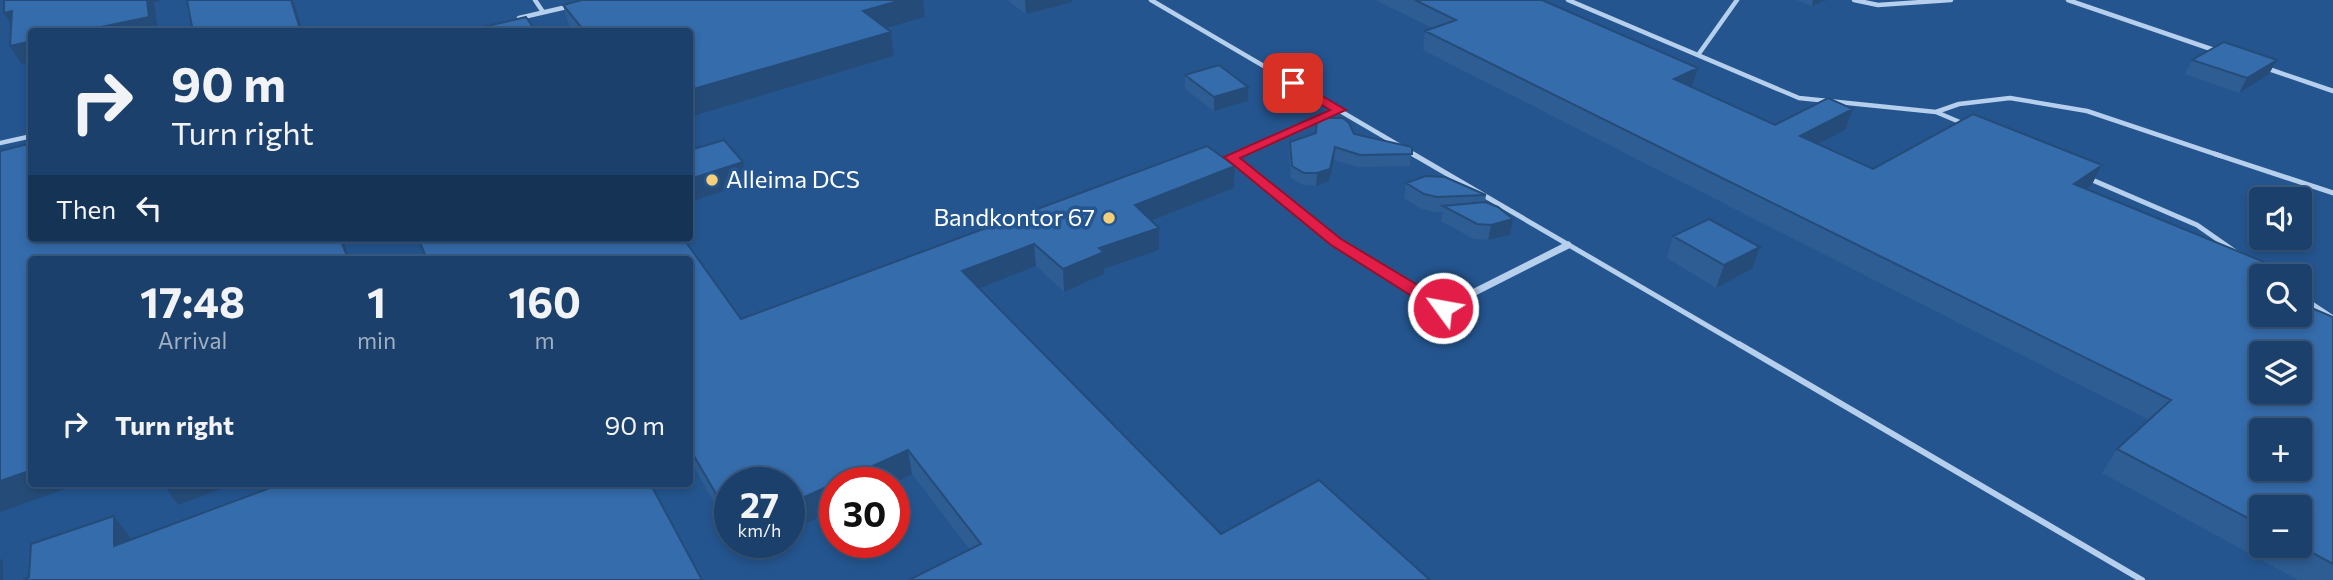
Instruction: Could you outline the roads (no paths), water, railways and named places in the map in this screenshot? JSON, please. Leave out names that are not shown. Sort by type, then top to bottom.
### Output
[{"type":"street","points":[[1340,110],[1231,157],[1336,242],[1443,308],[1568,245]]},
{"type":"lane","points":[[535,0],[543,12]]},
{"type":"lane","points":[[1151,0],[2143,580]]},
{"type":"lane","points":[[1568,0],[1799,98],[1936,112],[1973,128]]},
{"type":"lane","points":[[1698,55],[1737,0]]},
{"type":"lane","points":[[1854,0],[1878,5],[1951,0]]},
{"type":"lane","points":[[2068,0],[2219,51]]},
{"type":"lane","points":[[517,19],[581,3]]},
{"type":"lane","points":[[2256,64],[2333,91]]},
{"type":"lane","points":[[1936,112],[1959,104],[2010,98],[2087,111],[2333,193]]},
{"type":"lane","points":[[0,143],[28,137]]},
{"type":"lane","points":[[2085,177],[2197,225],[2240,254]]},
{"type":"lane","points":[[2312,304],[2333,318]]},
{"type":"place","name":"Alleima DCS","points":[[712,180]]},
{"type":"place","name":"Bandkontor 67","points":[[1109,218]]}]
